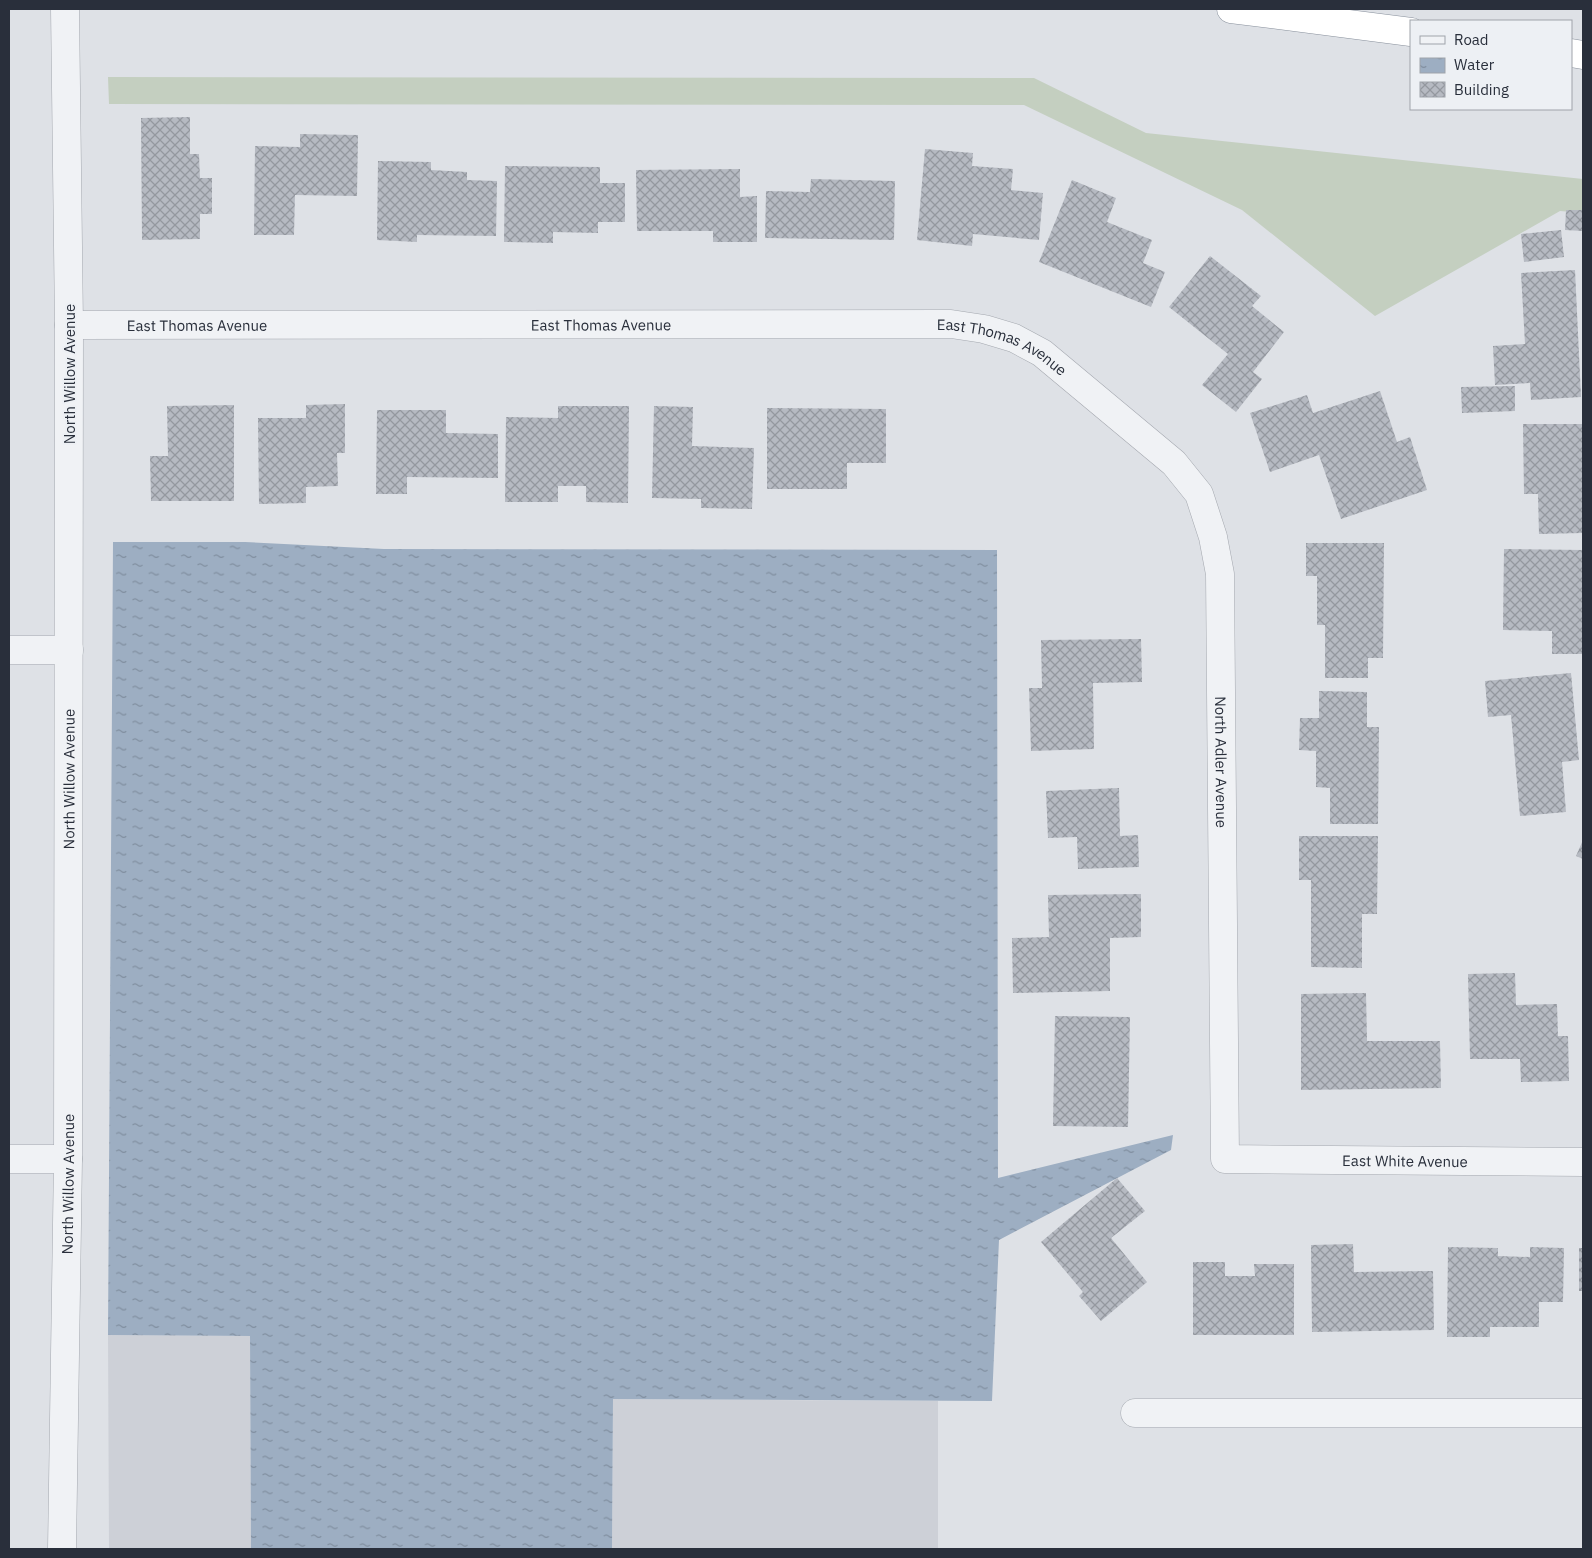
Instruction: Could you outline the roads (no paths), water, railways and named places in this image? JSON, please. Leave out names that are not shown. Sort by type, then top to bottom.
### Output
[{"type":"highway","points":[[1231,9],[1410,32]]},
{"type":"street","name":"North Willow Avenue","points":[[62,1549],[68,1159],[70,325],[65,9]]},
{"type":"street","name":"East Thomas Avenue","points":[[70,325],[951,324],[984,329],[1014,338],[1042,353],[1109,407]]},
{"type":"street","name":"North Adler Avenue","points":[[1109,407],[1174,462],[1199,494],[1213,537],[1220,574],[1225,1159]]},
{"type":"street","points":[[9,650],[69,650]]},
{"type":"street","points":[[9,1159],[68,1159]]},
{"type":"street","name":"East White Avenue","points":[[1225,1159],[1583,1162]]},
{"type":"street","points":[[1135,1413],[1583,1413]]},
{"type":"water","points":[[113,542],[245,542],[384,549],[997,550],[998,1178],[1173,1135],[1171,1150],[999,1240],[992,1401],[613,1399],[612,1549],[251,1549],[250,1336],[108,1335]]}]
